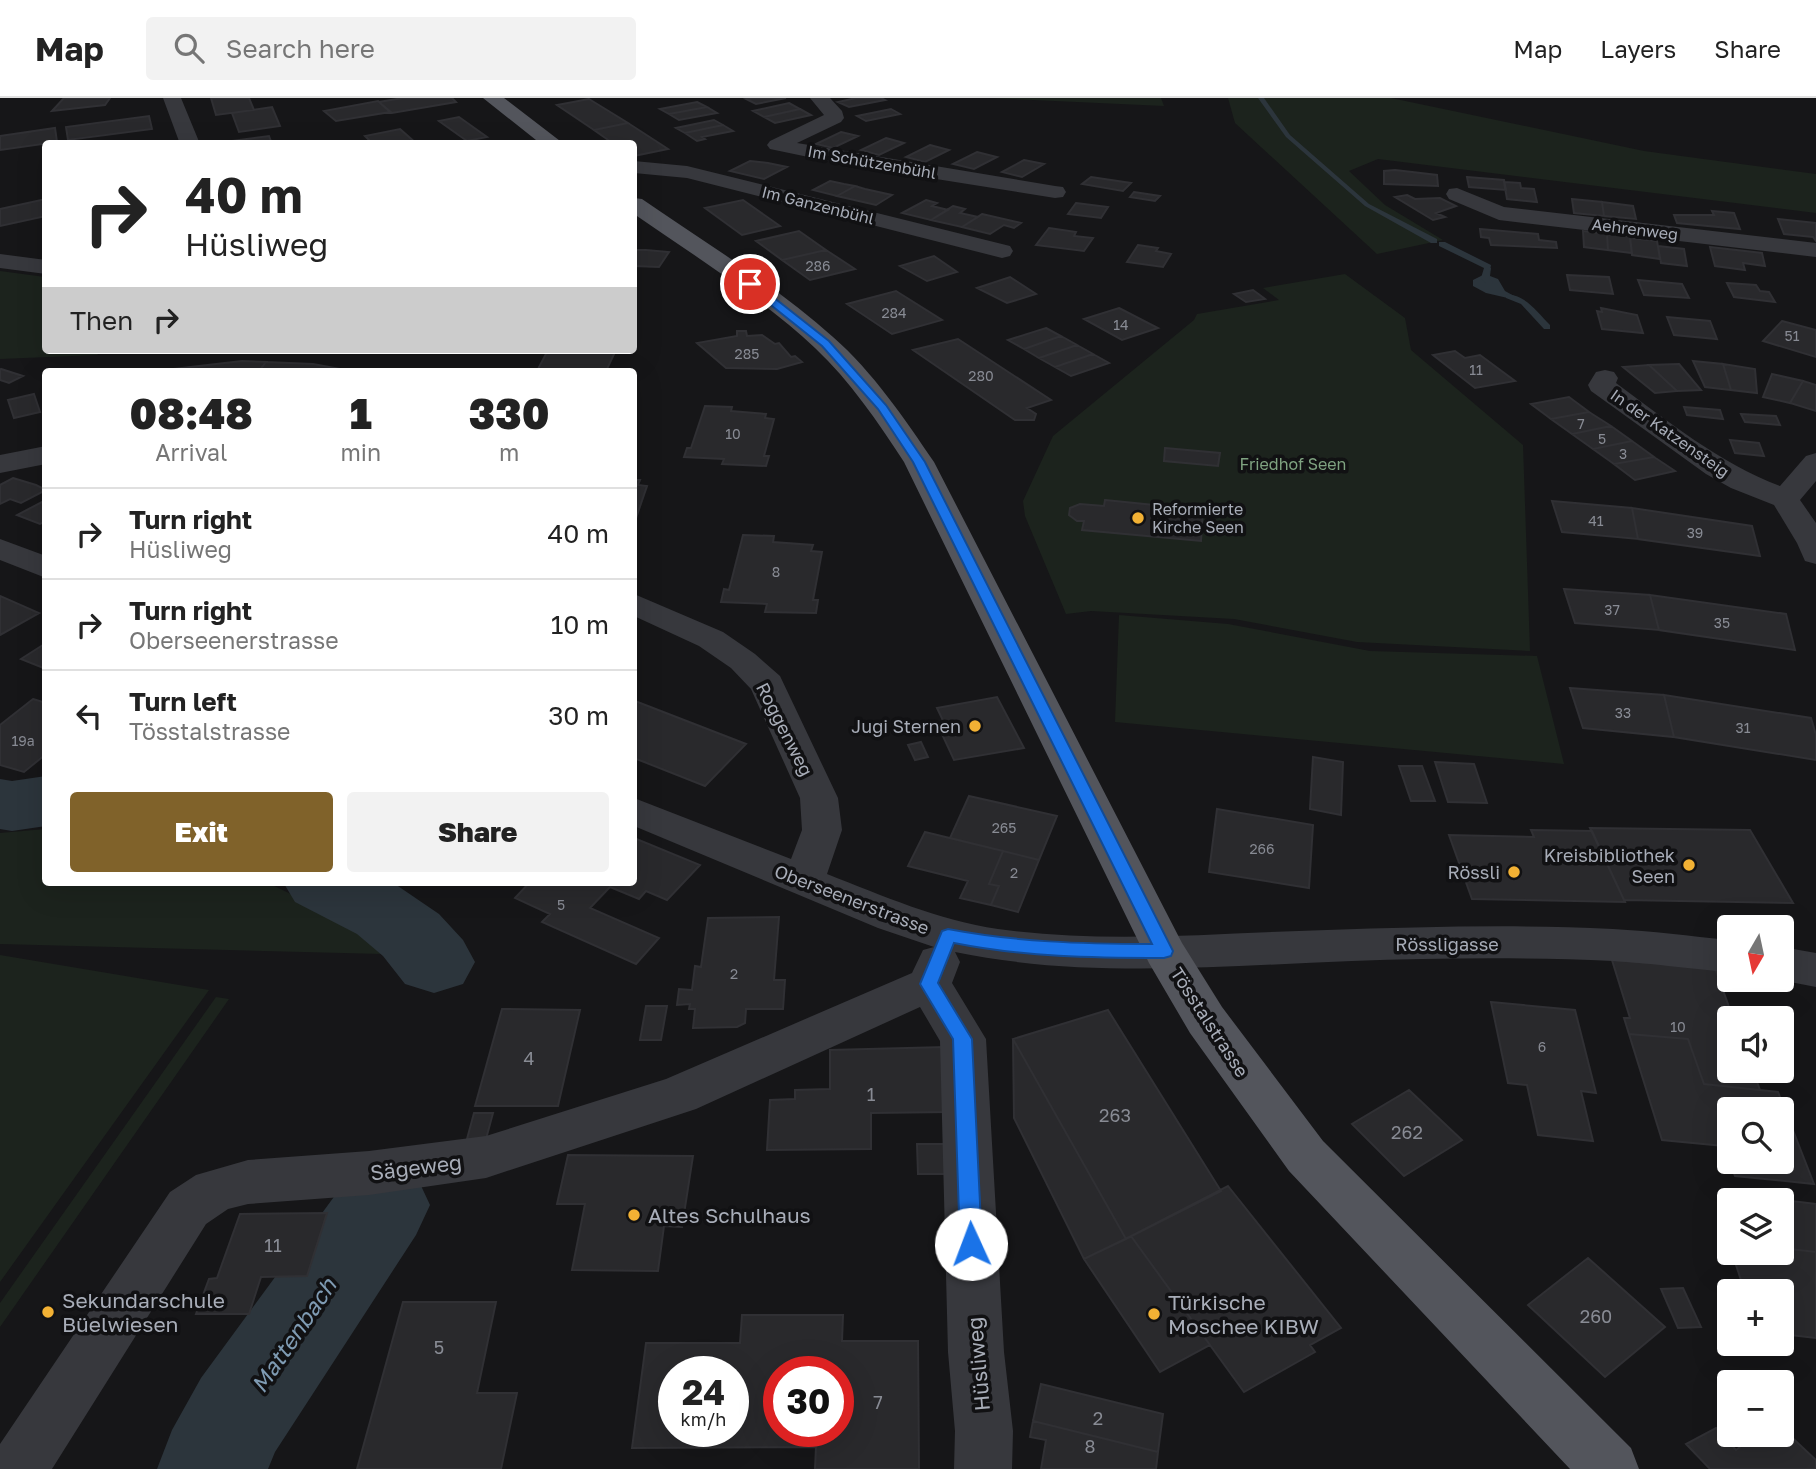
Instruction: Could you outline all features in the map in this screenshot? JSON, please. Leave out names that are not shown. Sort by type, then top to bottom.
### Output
[{"type":"main road","points":[[492,98],[549,140]]},
{"type":"main road","name":"Tösstalstrasse","points":[[637,206],[750,284],[825,343],[893,422],[919,462],[1164,951],[1221,1041],[1306,1156],[1591,1463]]},
{"type":"street","points":[[172,98],[188,140]]},
{"type":"street","name":"Im Schützenbühl","points":[[819,98],[834,111],[834,118],[777,145],[1055,192]]},
{"type":"street","name":"Im Ganzenbühl","points":[[637,167],[687,172],[1002,251]]},
{"type":"street","name":"Aehrenweg","points":[[1457,194],[1499,214],[1816,250]]},
{"type":"street","points":[[0,261],[42,266]]},
{"type":"street","name":"In der Katzensteig","points":[[1605,379],[1601,385],[1716,468],[1742,482],[1785,499]]},
{"type":"street","points":[[0,464],[42,456]]},
{"type":"street","points":[[1816,462],[1785,499],[1813,543],[1816,554]]},
{"type":"street","points":[[0,548],[42,566]]},
{"type":"street","name":"Roggenweg","points":[[637,605],[711,639],[743,661],[767,684],[819,798],[822,830],[804,881]]},
{"type":"street","name":"Oberseenerstrasse","points":[[637,812],[893,917],[948,936],[1053,951],[1164,951]]},
{"type":"street","points":[[929,984],[948,936]]},
{"type":"street","name":"Rössligasse","points":[[1164,951],[1445,942],[1614,945],[1717,955]]},
{"type":"street","points":[[1794,966],[1816,970]]},
{"type":"street","name":"Sägeweg","points":[[18,1469],[188,1208],[214,1191],[248,1182],[369,1173],[486,1157],[679,1095],[929,984]]},
{"type":"street","name":"Hüsliweg","points":[[929,984],[962,1039],[976,1352],[984,1430],[983,1469]]},
{"type":"green space","points":[[989,98],[1161,98],[1164,106]]},
{"type":"green space","points":[[1228,98],[1391,98],[1644,151],[1816,174],[1816,213],[1378,159],[1349,171],[1385,205],[1443,240],[1377,254],[1235,123]]},
{"type":"green space","points":[[0,271],[42,277],[42,354],[98,354],[97,355],[0,359]]},
{"type":"green space","name":"Friedhof Seen","points":[[1345,274],[1405,318],[1411,350],[1523,445],[1530,651],[1357,642],[1234,619],[1091,611],[1066,614],[1025,516],[1023,501],[1053,436],[1194,320],[1197,314],[1279,300],[1263,288]]},
{"type":"green space","points":[[1119,615],[1228,624],[1370,651],[1537,656],[1564,764],[1115,722]]},
{"type":"green space","points":[[42,829],[42,886],[274,886],[392,943],[382,954],[0,944],[0,833]]},
{"type":"green space","points":[[0,955],[209,990],[0,1282]]},
{"type":"green space","points":[[216,997],[229,999],[0,1327],[0,1303]]},
{"type":"shaded area","points":[[1487,268],[1491,268],[1490,276],[1498,279],[1505,291],[1525,302],[1486,293],[1473,286],[1473,280],[1483,275]]},
{"type":"building","points":[[64,98],[110,98],[105,105],[52,111]]},
{"type":"building","points":[[211,98],[249,98],[254,110],[216,115]]},
{"type":"building","points":[[403,98],[452,98],[456,102],[392,113],[379,102]]},
{"type":"building","points":[[786,98],[756,104],[746,99]]},
{"type":"building","points":[[856,98],[885,100],[849,107],[838,102]]},
{"type":"building","points":[[589,99],[628,123],[594,130],[557,105]]},
{"type":"building","points":[[378,101],[390,112],[336,121],[324,111]]},
{"type":"building","points":[[697,102],[707,107],[669,114],[660,109]]},
{"type":"building","points":[[789,103],[800,109],[764,117],[753,111]]},
{"type":"building","points":[[272,107],[280,126],[239,132],[232,113]]},
{"type":"building","points":[[707,107],[717,113],[679,120],[669,114]]},
{"type":"building","points":[[800,109],[811,115],[775,123],[764,117]]},
{"type":"building","points":[[891,109],[900,114],[866,121],[857,116]]},
{"type":"building","points":[[149,116],[152,129],[68,140],[66,127]]},
{"type":"building","points":[[459,117],[487,137],[466,140],[439,121]]},
{"type":"building","points":[[714,120],[723,125],[685,133],[676,128]]},
{"type":"building","points":[[628,123],[668,149],[637,155],[637,140],[608,140],[594,130]]},
{"type":"building","points":[[723,125],[733,131],[702,137],[705,139],[697,141],[685,133]]},
{"type":"building","points":[[55,128],[57,140],[42,140],[42,144],[0,150],[0,136]]},
{"type":"building","points":[[400,129],[412,140],[369,140],[365,136]]},
{"type":"building","points":[[841,132],[858,136],[833,148],[816,144]]},
{"type":"building","points":[[269,136],[270,140],[239,140]]},
{"type":"building","points":[[886,138],[904,143],[879,155],[861,150]]},
{"type":"building","points":[[930,145],[949,150],[925,162],[906,157]]},
{"type":"building","points":[[977,152],[997,157],[974,169],[953,164]]},
{"type":"building","points":[[1024,160],[1044,164],[1022,177],[1002,172]]},
{"type":"building","points":[[750,161],[787,167],[764,179],[730,171]]},
{"type":"building","points":[[1384,171],[1437,175],[1438,186],[1384,184]]},
{"type":"building","points":[[1091,177],[1131,183],[1123,191],[1082,184]]},
{"type":"building","points":[[1467,177],[1504,180],[1506,190],[1469,187]]},
{"type":"building","points":[[830,181],[855,186],[837,196],[813,190]]},
{"type":"building","points":[[1504,182],[1520,183],[1521,188],[1534,189],[1537,202],[1507,199]]},
{"type":"building","points":[[855,186],[892,195],[876,205],[837,196]]},
{"type":"building","points":[[1134,192],[1160,196],[1155,201],[1130,197]]},
{"type":"building","points":[[1407,195],[1415,199],[1440,198],[1456,206],[1436,213],[1445,217],[1433,220],[1395,197]]},
{"type":"building","points":[[1572,199],[1602,202],[1604,216],[1574,213]]},
{"type":"building","points":[[42,200],[42,217],[0,226],[0,209]]},
{"type":"building","points":[[743,200],[780,226],[742,235],[705,208]]},
{"type":"building","points":[[926,200],[937,203],[932,206],[948,210],[931,220],[902,213]]},
{"type":"building","points":[[1602,202],[1633,206],[1636,219],[1604,216]]},
{"type":"building","points":[[1076,203],[1108,207],[1101,218],[1068,214]]},
{"type":"building","points":[[953,206],[965,209],[960,213],[978,217],[962,227],[931,220]]},
{"type":"building","points":[[1712,211],[1734,213],[1740,229],[1677,223],[1674,215],[1714,215]]},
{"type":"building","points":[[982,214],[1021,223],[1014,228],[1004,225],[990,234],[962,227]]},
{"type":"building","points":[[1778,219],[1816,223],[1816,241],[1813,237],[1784,234]]},
{"type":"building","points":[[1049,228],[1076,232],[1074,236],[1093,238],[1084,251],[1036,245]]},
{"type":"building","points":[[1480,229],[1538,234],[1539,240],[1556,242],[1557,248],[1491,245],[1489,238],[1481,237]]},
{"type":"building","points":[[799,231],[826,250],[782,260],[756,241]]},
{"type":"building","points":[[1583,231],[1607,234],[1608,250],[1584,247]]},
{"type":"building","points":[[1607,234],[1630,236],[1632,253],[1608,250]]},
{"type":"building","points":[[1630,238],[1657,241],[1660,259],[1632,255]]},
{"type":"building","points":[[1138,245],[1158,248],[1156,251],[1171,254],[1163,267],[1127,262]]},
{"type":"building","points":[[1658,246],[1684,249],[1687,266],[1661,263]]},
{"type":"building","points":[[1710,247],[1762,253],[1765,266],[1743,263],[1745,270],[1715,266]]},
{"type":"building","points":[[637,250],[669,252],[659,267],[637,266]]},
{"type":"building","points":[[826,250],[855,269],[810,280],[782,260]]},
{"type":"building","points":[[934,256],[957,272],[927,281],[900,266]]},
{"type":"building","points":[[1567,275],[1609,277],[1613,294],[1570,290]]},
{"type":"building","points":[[1010,277],[1036,294],[1007,303],[977,288]]},
{"type":"building","points":[[1638,280],[1682,284],[1689,298],[1644,295]]},
{"type":"building","points":[[1727,283],[1756,285],[1760,291],[1769,292],[1775,302],[1734,297]]},
{"type":"building","points":[[1253,290],[1265,299],[1246,302],[1234,294]]},
{"type":"building","points":[[896,291],[942,320],[892,334],[847,304]]},
{"type":"building","points":[[1119,308],[1158,328],[1122,340],[1084,319]]},
{"type":"building","points":[[1601,308],[1637,315],[1643,333],[1602,329],[1597,311],[1602,312]]},
{"type":"building","points":[[1667,317],[1710,321],[1717,339],[1674,335]]},
{"type":"building","points":[[1782,321],[1816,330],[1816,357],[1763,341]]},
{"type":"building","points":[[1046,328],[1061,336],[1024,349],[1008,340]]},
{"type":"building","points":[[737,331],[746,331],[747,336],[762,335],[775,344],[779,343],[791,357],[795,356],[802,362],[777,369],[726,368],[697,343],[737,336]]},
{"type":"building","points":[[1061,336],[1077,345],[1039,358],[1024,349]]},
{"type":"building","points":[[958,339],[1051,400],[1027,408],[1036,414],[1034,420],[1015,420],[913,350]]},
{"type":"building","points":[[1077,345],[1093,354],[1055,367],[1039,358]]},
{"type":"building","points":[[1455,351],[1465,358],[1480,355],[1515,381],[1475,388],[1433,355]]},
{"type":"building","points":[[546,354],[614,354],[607,368],[539,368]]},
{"type":"building","points":[[1093,354],[1109,363],[1071,376],[1055,367]]},
{"type":"building","points":[[242,361],[266,362],[261,368],[182,368]]},
{"type":"building","points":[[1693,361],[1723,364],[1731,390],[1705,387]]},
{"type":"building","points":[[266,362],[335,368],[261,368]]},
{"type":"building","points":[[1679,364],[1701,390],[1677,391],[1649,365]]},
{"type":"building","points":[[1723,364],[1755,369],[1757,393],[1731,390]]},
{"type":"building","points":[[1649,365],[1677,391],[1655,393],[1623,367]]},
{"type":"building","points":[[0,370],[23,376],[9,383],[0,380]]},
{"type":"building","points":[[1772,374],[1803,381],[1790,403],[1763,397]]},
{"type":"building","points":[[1803,381],[1816,385],[1816,411],[1790,403]]},
{"type":"building","points":[[34,394],[40,412],[14,418],[8,400]]},
{"type":"building","points":[[1569,397],[1589,412],[1551,419],[1531,404]]},
{"type":"building","points":[[705,406],[732,407],[731,411],[766,414],[765,418],[774,419],[764,456],[769,456],[766,466],[722,464],[724,459],[684,457],[687,448],[691,448]]},
{"type":"building","points":[[1684,407],[1720,410],[1723,419],[1687,415]]},
{"type":"building","points":[[1589,412],[1611,426],[1572,434],[1551,419]]},
{"type":"building","points":[[1741,414],[1776,416],[1780,425],[1745,422]]},
{"type":"building","points":[[1611,426],[1632,441],[1593,449],[1572,434]]},
{"type":"building","points":[[1730,440],[1759,443],[1764,456],[1735,453]]},
{"type":"building","points":[[1632,441],[1654,457],[1614,464],[1593,449]]},
{"type":"building","points":[[1165,448],[1220,453],[1218,466],[1164,461]]},
{"type":"building","points":[[1654,457],[1675,471],[1635,480],[1614,464]]},
{"type":"building","points":[[13,478],[36,485],[42,488],[42,492],[21,503],[10,499],[0,504],[0,485]]},
{"type":"building","points":[[637,480],[640,480],[638,485],[647,486],[637,515]]},
{"type":"building","name":"Reformierte Kirche Seen","points":[[1105,500],[1203,510],[1201,541],[1082,530],[1084,521],[1077,521],[1069,515],[1070,508],[1080,504],[1104,506]]},
{"type":"building","points":[[1552,501],[1632,508],[1638,539],[1562,532]]},
{"type":"building","points":[[42,502],[42,523],[17,515]]},
{"type":"building","points":[[1632,508],[1752,526],[1760,556],[1638,539]]},
{"type":"building","points":[[743,535],[774,536],[773,542],[813,545],[811,551],[822,552],[813,600],[818,600],[816,613],[765,612],[767,604],[721,602],[724,589],[729,590]]},
{"type":"building","points":[[1564,589],[1650,595],[1659,630],[1575,623]]},
{"type":"building","points":[[1650,595],[1786,614],[1795,650],[1659,630]]},
{"type":"building","points":[[0,596],[39,613],[0,635]]},
{"type":"building","points":[[42,646],[42,667],[21,659]]},
{"type":"building","points":[[1570,688],[1664,695],[1674,737],[1583,728]]},
{"type":"building","points":[[1664,695],[1811,718],[1816,735],[1816,760],[1674,737]]},
{"type":"building","points":[[997,697],[1024,748],[954,760],[941,732],[948,731],[937,708]]},
{"type":"building","points":[[33,699],[42,702],[42,757],[24,772],[0,765],[0,725]]},
{"type":"building","points":[[637,702],[746,744],[705,786],[637,759]]},
{"type":"building","points":[[921,742],[928,757],[915,760],[908,745]]},
{"type":"building","points":[[1313,757],[1343,762],[1341,815],[1310,809]]},
{"type":"building","points":[[1435,762],[1474,764],[1487,803],[1448,802]]},
{"type":"building","points":[[1399,766],[1422,766],[1435,801],[1411,801]]},
{"type":"building","points":[[969,796],[1057,816],[1039,860],[950,838]]},
{"type":"building","points":[[1217,809],[1313,825],[1309,888],[1209,872]]},
{"type":"building","name":"Kreisbibliothek Seen","points":[[1590,828],[1750,830],[1793,903],[1624,900]]},
{"type":"building","points":[[1531,830],[1592,831],[1625,902],[1472,899],[1449,835],[1534,837]]},
{"type":"building","points":[[925,832],[1003,851],[989,884],[999,886],[991,905],[960,898],[968,881],[908,866]]},
{"type":"building","points":[[637,839],[700,865],[667,900],[646,891],[639,899],[610,887],[590,908],[659,938],[636,964],[542,922],[550,914],[515,898],[526,886],[637,886]]},
{"type":"building","points":[[1003,851],[1039,860],[1018,912],[991,905],[999,886],[989,884]]},
{"type":"building","points":[[779,917],[774,980],[785,980],[783,1009],[746,1009],[745,1023],[737,1027],[693,1028],[695,1009],[689,1009],[690,1004],[677,1005],[679,989],[692,990],[695,966],[701,967],[708,918]]},
{"type":"building","points":[[1612,960],[1715,968],[1717,992],[1724,992],[1729,1006],[1717,1006],[1717,1083],[1757,1083],[1760,1090],[1704,1084],[1688,1039],[1629,1034],[1624,1018],[1630,1018]]},
{"type":"building","points":[[1491,1002],[1575,1010],[1596,1093],[1581,1091],[1593,1141],[1538,1135],[1527,1085],[1508,1083]]},
{"type":"building","points":[[646,1006],[667,1006],[661,1040],[640,1040]]},
{"type":"building","points":[[502,1009],[580,1010],[558,1106],[475,1106]]},
{"type":"building","points":[[1108,1010],[1221,1191],[1126,1239],[1013,1039]]},
{"type":"building","points":[[1629,1034],[1688,1039],[1704,1084],[1778,1092],[1780,1097],[1717,1097],[1717,1145],[1662,1140]]},
{"type":"building","points":[[1013,1039],[1126,1239],[1084,1259],[1014,1118]]},
{"type":"building","points":[[945,1047],[948,1112],[871,1113],[871,1149],[767,1150],[770,1100],[795,1099],[795,1090],[830,1089],[830,1050]]},
{"type":"building","points":[[1409,1090],[1462,1140],[1404,1176],[1352,1124]]},
{"type":"building","points":[[474,1113],[493,1113],[486,1139],[467,1139]]},
{"type":"building","points":[[1794,1133],[1814,1184],[1734,1174],[1794,1174]]},
{"type":"building","points":[[917,1144],[944,1144],[946,1174],[918,1174]]},
{"type":"building","name":"Altes Schulhaus","points":[[568,1155],[693,1156],[682,1227],[664,1226],[658,1271],[572,1270],[585,1204],[557,1204]]},
{"type":"building","points":[[1228,1186],[1341,1328],[1310,1345],[1315,1352],[1244,1392],[1131,1236]]},
{"type":"building","points":[[1794,1201],[1816,1204],[1816,1252],[1794,1249]]},
{"type":"building","points":[[327,1213],[307,1276],[261,1277],[249,1314],[196,1314],[209,1279],[217,1278],[240,1214]]},
{"type":"building","name":"Türkische Moschee KIBW","points":[[1131,1236],[1210,1345],[1160,1372],[1084,1259]]},
{"type":"building","points":[[1794,1249],[1816,1252],[1816,1338],[1794,1335],[1794,1279],[1741,1279],[1736,1265],[1794,1265]]},
{"type":"building","points":[[1588,1258],[1665,1327],[1605,1377],[1528,1305]]},
{"type":"building","points":[[1683,1288],[1701,1327],[1678,1328],[1661,1289]]},
{"type":"building","points":[[403,1302],[496,1302],[477,1393],[517,1393],[501,1469],[357,1469]]},
{"type":"building","points":[[742,1315],[843,1315],[842,1341],[918,1341],[919,1469],[815,1469],[816,1447],[632,1448],[646,1343],[740,1343]]},
{"type":"building","points":[[1041,1384],[1163,1414],[1158,1452],[1033,1421]]},
{"type":"building","points":[[1033,1421],[1158,1452],[1156,1469],[1041,1469],[1046,1440],[1030,1437]]},
{"type":"building","points":[[1716,1428],[1717,1447],[1733,1447],[1736,1450],[1740,1447],[1794,1447],[1794,1439],[1816,1460],[1816,1469],[1710,1469],[1686,1444]]},
{"type":"waterway","points":[[1261,98],[1288,136],[1367,205],[1434,241]]},
{"type":"waterway","points":[[1442,244],[1488,267],[1485,278],[1489,282]]},
{"type":"waterway","points":[[1509,296],[1524,302],[1547,327]]},
{"type":"waterway","name":"Mattenbach","points":[[0,804],[12,806],[42,802]]},
{"type":"waterway","name":"Mattenbach","points":[[331,886],[370,905],[398,924],[434,962]]},
{"type":"waterway","name":"Mattenbach","points":[[211,1469],[238,1415],[383,1205]]},
{"type":"place","name":"Reformierte Kirche Seen","points":[[1138,518]]},
{"type":"place","name":"Jugi Sternen","points":[[975,726]]},
{"type":"place","name":"Kreisbibliothek Seen","points":[[1689,865]]},
{"type":"place","name":"Rössli","points":[[1514,872]]},
{"type":"place","name":"Altes Schulhaus","points":[[634,1215]]},
{"type":"place","name":"Sekundarschule Büelwiesen","points":[[48,1312]]},
{"type":"place","name":"Türkische Moschee KIBW","points":[[1154,1314]]},
{"type":"route","points":[[750,284],[825,343],[882,407],[919,462],[1164,951],[1053,951],[948,936],[929,984],[962,1039],[971,1244]]}]
